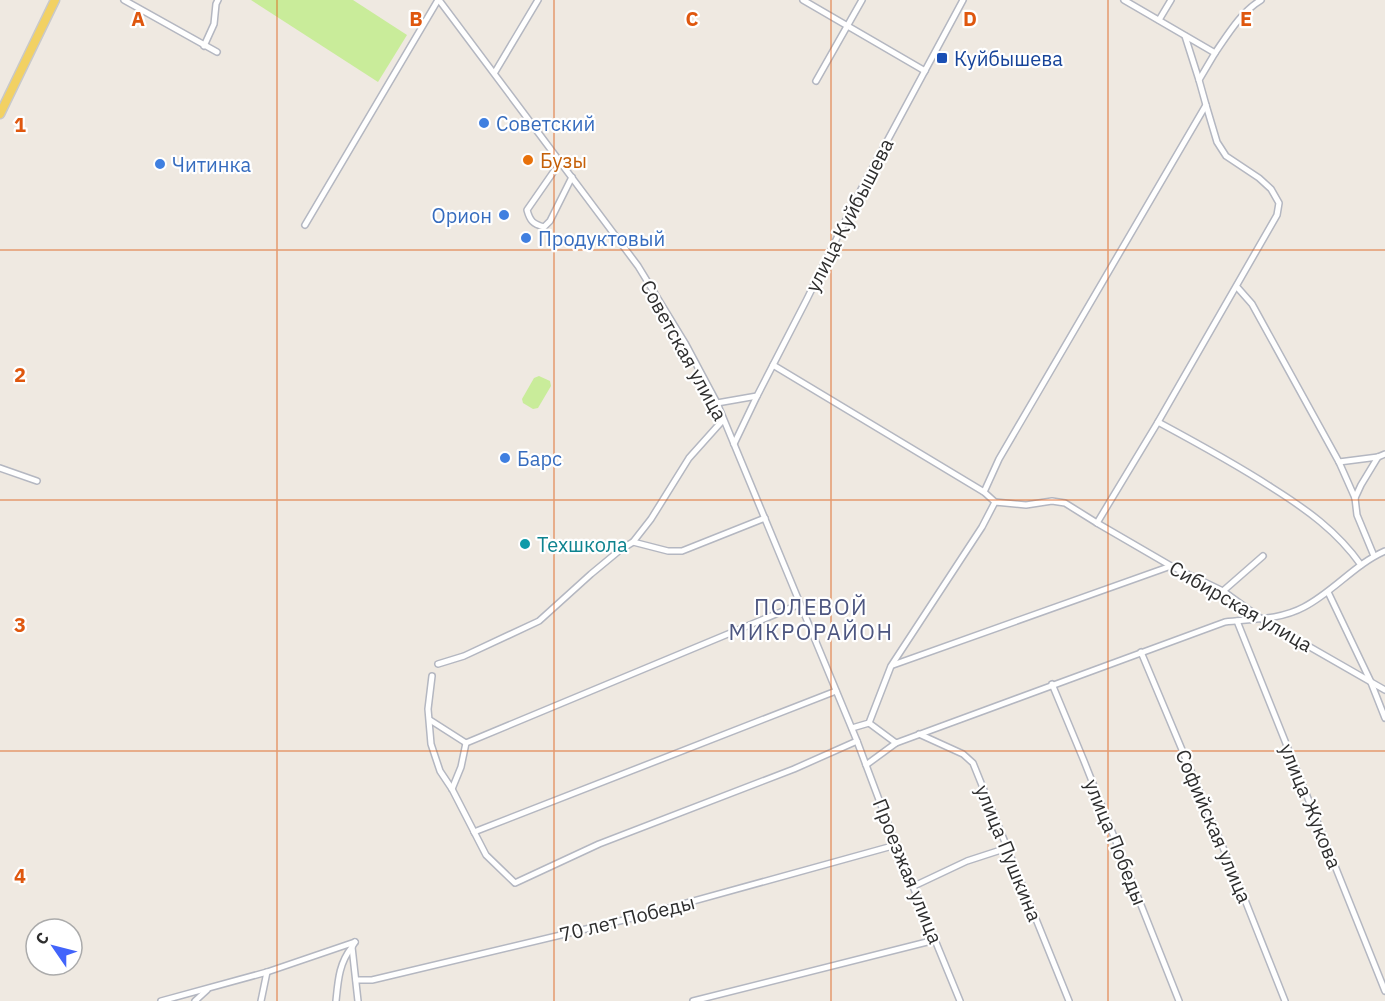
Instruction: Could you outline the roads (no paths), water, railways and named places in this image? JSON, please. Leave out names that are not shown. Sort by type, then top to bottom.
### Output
[{"type":"main road","points":[[0,114],[55,0]]},
{"type":"street","points":[[124,0],[217,52]]},
{"type":"street","points":[[204,46],[214,24],[218,0]]},
{"type":"street","points":[[305,225],[439,0]]},
{"type":"street","name":"Советская улица","points":[[439,0],[638,266],[685,344],[717,403],[857,741]]},
{"type":"street","points":[[495,72],[538,0]]},
{"type":"street","points":[[803,0],[925,71]]},
{"type":"street","points":[[816,81],[862,0]]},
{"type":"street","name":"улица Куйбышева","points":[[734,444],[857,197],[963,0]]},
{"type":"street","points":[[1124,0],[1215,53]]},
{"type":"street","points":[[1159,20],[1171,0]]},
{"type":"street","points":[[1199,80],[1215,53],[1246,12],[1261,0]]},
{"type":"street","points":[[1097,523],[1158,423],[1277,215],[1279,203],[1271,189],[1226,156],[1216,142],[1185,36]]},
{"type":"street","points":[[984,492],[999,459],[1206,105]]},
{"type":"street","points":[[561,161],[527,210],[529,219],[534,224],[544,227],[550,221],[572,177]]},
{"type":"street","points":[[1237,287],[1252,304],[1339,462],[1355,498],[1357,515],[1374,556]]},
{"type":"street","points":[[773,365],[984,492],[995,502],[982,527],[891,666],[869,723]]},
{"type":"street","points":[[717,403],[757,396]]},
{"type":"street","points":[[438,664],[464,656],[539,621],[591,574],[633,542],[651,519],[689,458],[723,420]]},
{"type":"street","points":[[1158,423],[1221,455],[1317,517],[1341,539],[1361,565]]},
{"type":"street","points":[[1339,462],[1385,454]]},
{"type":"street","points":[[1355,498],[1378,457]]},
{"type":"street","points":[[0,468],[36,481]]},
{"type":"street","name":"Сибирская улица","points":[[995,502],[1026,505],[1052,501],[1065,502],[1171,566],[1223,591],[1263,620],[1385,690]]},
{"type":"street","points":[[633,542],[668,551],[682,551],[765,518]]},
{"type":"street","points":[[866,765],[896,742],[1141,652],[1226,622],[1263,620],[1302,609],[1328,592],[1361,565],[1385,551]]},
{"type":"street","points":[[1223,591],[1263,556]]},
{"type":"street","points":[[891,666],[1171,566]]},
{"type":"street","points":[[1328,592],[1385,717]]},
{"type":"street","points":[[466,743],[800,604]]},
{"type":"street","name":"улица Жукова","points":[[1237,621],[1385,990]]},
{"type":"street","name":"Софийская улица","points":[[1141,652],[1285,1001]]},
{"type":"street","points":[[432,676],[428,709],[430,744],[440,771],[452,789],[486,855],[515,883],[599,844],[794,769],[857,741]]},
{"type":"street","name":"улица Победы","points":[[1052,684],[1179,1001]]},
{"type":"street","points":[[474,832],[836,691]]},
{"type":"street","points":[[430,720],[466,743]]},
{"type":"street","points":[[852,728],[869,723]]},
{"type":"street","points":[[869,723],[896,742]]},
{"type":"street","name":"улица Пушкина","points":[[919,734],[963,754],[973,763],[1069,1001]]},
{"type":"street","name":"Проезжая улица","points":[[857,741],[960,1001]]},
{"type":"street","points":[[452,789],[461,767],[466,743]]},
{"type":"street","name":"70 лет Победы","points":[[356,980],[372,980],[632,918],[896,844]]},
{"type":"street","points":[[914,886],[967,861],[1007,848]]},
{"type":"street","points":[[693,1001],[935,940]]},
{"type":"street","points":[[353,945],[358,1001]]},
{"type":"street","points":[[161,1001],[267,972],[353,945]]},
{"type":"street","points":[[336,1001],[344,956],[353,945]]},
{"type":"street","points":[[261,1001],[267,972]]},
{"type":"street","points":[[195,1001],[209,987]]},
{"type":"place","name":"Куйбышева","points":[[942,58]]},
{"type":"place","name":"Советский","points":[[484,123]]},
{"type":"place","name":"Бузы","points":[[528,160]]},
{"type":"place","name":"Читинка","points":[[160,164]]},
{"type":"place","name":"Орион","points":[[504,215]]},
{"type":"place","name":"Продуктовый","points":[[526,238]]},
{"type":"place","name":"Барс","points":[[505,458]]},
{"type":"place","name":"Техшкола","points":[[525,544]]},
{"type":"district","name":"ПОЛЕВОЙ МИКРОРАЙОН","points":[[811,618]]}]
